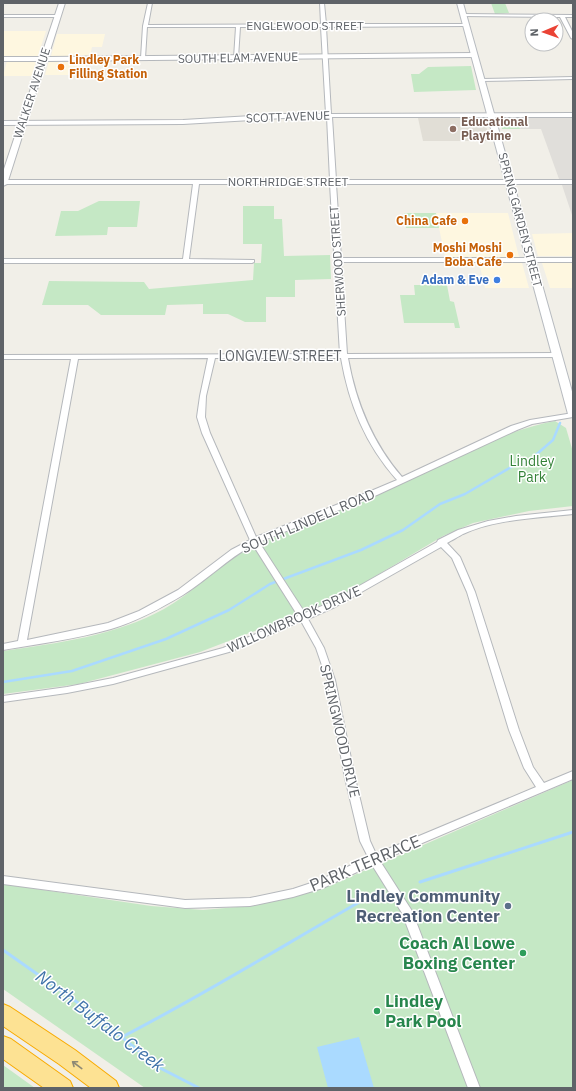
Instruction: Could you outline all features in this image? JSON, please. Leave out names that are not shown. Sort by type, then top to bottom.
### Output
[{"type":"highway","points":[[3,1014],[67,1057],[108,1088]]},
{"type":"highway","points":[[3,1046],[62,1088]]},
{"type":"main road","name":"SPRING GARDEN STREET","points":[[460,3],[462,15],[482,80],[558,355],[573,415]]},
{"type":"street","name":"WALKER AVENUE","points":[[3,183],[62,3]]},
{"type":"street","points":[[143,58],[145,26],[150,3]]},
{"type":"street","name":"SHERWOOD STREET","points":[[322,3],[344,357],[355,407],[374,446],[401,480]]},
{"type":"street","points":[[462,15],[524,16]]},
{"type":"street","points":[[3,16],[57,16]]},
{"type":"street","points":[[564,20],[573,38]]},
{"type":"street","name":"ENGLEWOOD STREET","points":[[145,26],[465,25]]},
{"type":"street","points":[[236,58],[238,26]]},
{"type":"street","name":"SOUTH ELAM AVENUE","points":[[3,59],[474,55]]},
{"type":"street","points":[[482,80],[573,78]]},
{"type":"street","name":"SCOTT AVENUE","points":[[3,122],[183,122],[270,117],[573,115]]},
{"type":"street","name":"NORTHRIDGE STREET","points":[[3,183],[573,182]]},
{"type":"street","points":[[186,261],[196,183]]},
{"type":"street","points":[[338,260],[573,260]]},
{"type":"street","points":[[3,261],[252,261]]},
{"type":"street","name":"LONGVIEW STREET","points":[[3,357],[344,357],[558,355]]},
{"type":"street","name":"SPRINGWOOD DRIVE","points":[[212,356],[203,396],[201,417],[211,446],[254,541],[304,617],[320,648],[331,680],[364,841],[406,911],[474,1088]]},
{"type":"street","points":[[22,644],[74,357]]},
{"type":"street","name":"SOUTH LINDELL ROAD","points":[[3,647],[110,626],[142,613],[181,592],[234,552],[254,541],[374,493],[514,428],[530,422],[573,415]]},
{"type":"street","name":"WILLOWBROOK DRIVE","points":[[3,699],[82,687],[183,663],[226,650],[304,617],[350,595],[441,542],[476,526],[514,518],[573,512]]},
{"type":"street","points":[[441,542],[456,557],[471,592],[514,730],[530,768],[542,788]]},
{"type":"street","name":"PARK TERRACE","points":[[3,880],[179,904],[227,904],[250,902],[324,884],[374,859],[573,775]]},
{"type":"shaded area","points":[[3,31],[46,31],[38,56],[3,57]]},
{"type":"shaded area","points":[[57,34],[105,34],[102,47],[92,47],[90,56],[51,56]]},
{"type":"shaded area","points":[[7,61],[36,61],[32,76],[3,76]]},
{"type":"shaded area","points":[[49,61],[87,61],[83,75],[45,75]]},
{"type":"shaded area","name":"Educational Playtime","points":[[418,118],[484,118],[490,141],[423,141]]},
{"type":"shaded area","points":[[517,118],[573,118],[573,179],[559,179],[541,129],[520,129]]},
{"type":"shaded area","points":[[562,185],[573,185],[573,218]]},
{"type":"shaded area","points":[[436,213],[508,213],[519,257],[445,257]]},
{"type":"shaded area","points":[[573,233],[573,256],[538,256],[532,234]]},
{"type":"shaded area","points":[[479,263],[522,263],[529,288],[485,288]]},
{"type":"shaded area","points":[[542,263],[573,263],[573,288],[550,288]]},
{"type":"green space","points":[[491,3],[505,3],[509,13],[495,14]]},
{"type":"green space","points":[[471,66],[476,90],[414,92],[411,74],[419,74],[428,67]]},
{"type":"green space","points":[[499,118],[517,118],[520,129],[502,129]]},
{"type":"green space","points":[[99,201],[140,201],[137,227],[108,227],[107,235],[55,236],[61,211],[78,211]]},
{"type":"green space","points":[[243,206],[274,206],[274,219],[282,219],[284,256],[330,255],[331,279],[295,280],[295,297],[266,297],[266,322],[245,322],[228,314],[203,314],[203,304],[167,305],[165,315],[101,315],[88,305],[42,305],[49,281],[144,282],[149,289],[253,280],[254,263],[261,263],[262,244],[243,244]]},
{"type":"green space","points":[[404,213],[436,213],[439,228],[406,228]]},
{"type":"green space","points":[[414,285],[447,285],[450,301],[454,302],[460,328],[455,328],[454,323],[404,323],[400,295],[415,295]]},
{"type":"green space","name":"Lindley Park","points":[[555,421],[566,428],[573,452],[573,506],[529,511],[473,523],[443,536],[359,586],[315,608],[200,652],[79,684],[3,694],[3,651],[86,637],[126,626],[164,609],[246,550],[371,497],[491,441],[533,426]]},
{"type":"green space","points":[[573,780],[573,1088],[145,1088],[3,989],[3,884],[151,906],[203,910],[248,906],[296,896],[329,886]]},
{"type":"green space","points":[[3,1065],[35,1088],[3,1088]]},
{"type":"water","points":[[359,1037],[374,1088],[328,1088],[317,1047]]},
{"type":"waterway","points":[[3,682],[72,671],[166,639],[229,610],[270,584],[361,550],[403,530],[440,504],[465,494],[513,466],[530,460],[553,440],[560,423]]},
{"type":"waterway","points":[[420,882],[573,832]]},
{"type":"waterway","points":[[122,1037],[219,984],[377,892]]},
{"type":"waterway","name":"North Buffalo Creek","points":[[3,950],[94,1014],[158,1067],[199,1088]]},
{"type":"place","name":"Lindley Park Filling Station","points":[[61,67]]},
{"type":"place","name":"Educational Playtime","points":[[453,129]]},
{"type":"place","name":"China Cafe","points":[[465,221]]},
{"type":"place","name":"Moshi Moshi Boba Cafe","points":[[510,255]]},
{"type":"place","name":"Adam & Eve","points":[[497,280]]},
{"type":"place","name":"Lindley Community Recreation Center","points":[[508,906]]},
{"type":"place","name":"Coach Al Lowe Boxing Center","points":[[523,953]]},
{"type":"place","name":"Lindley Park Pool","points":[[377,1011]]}]
